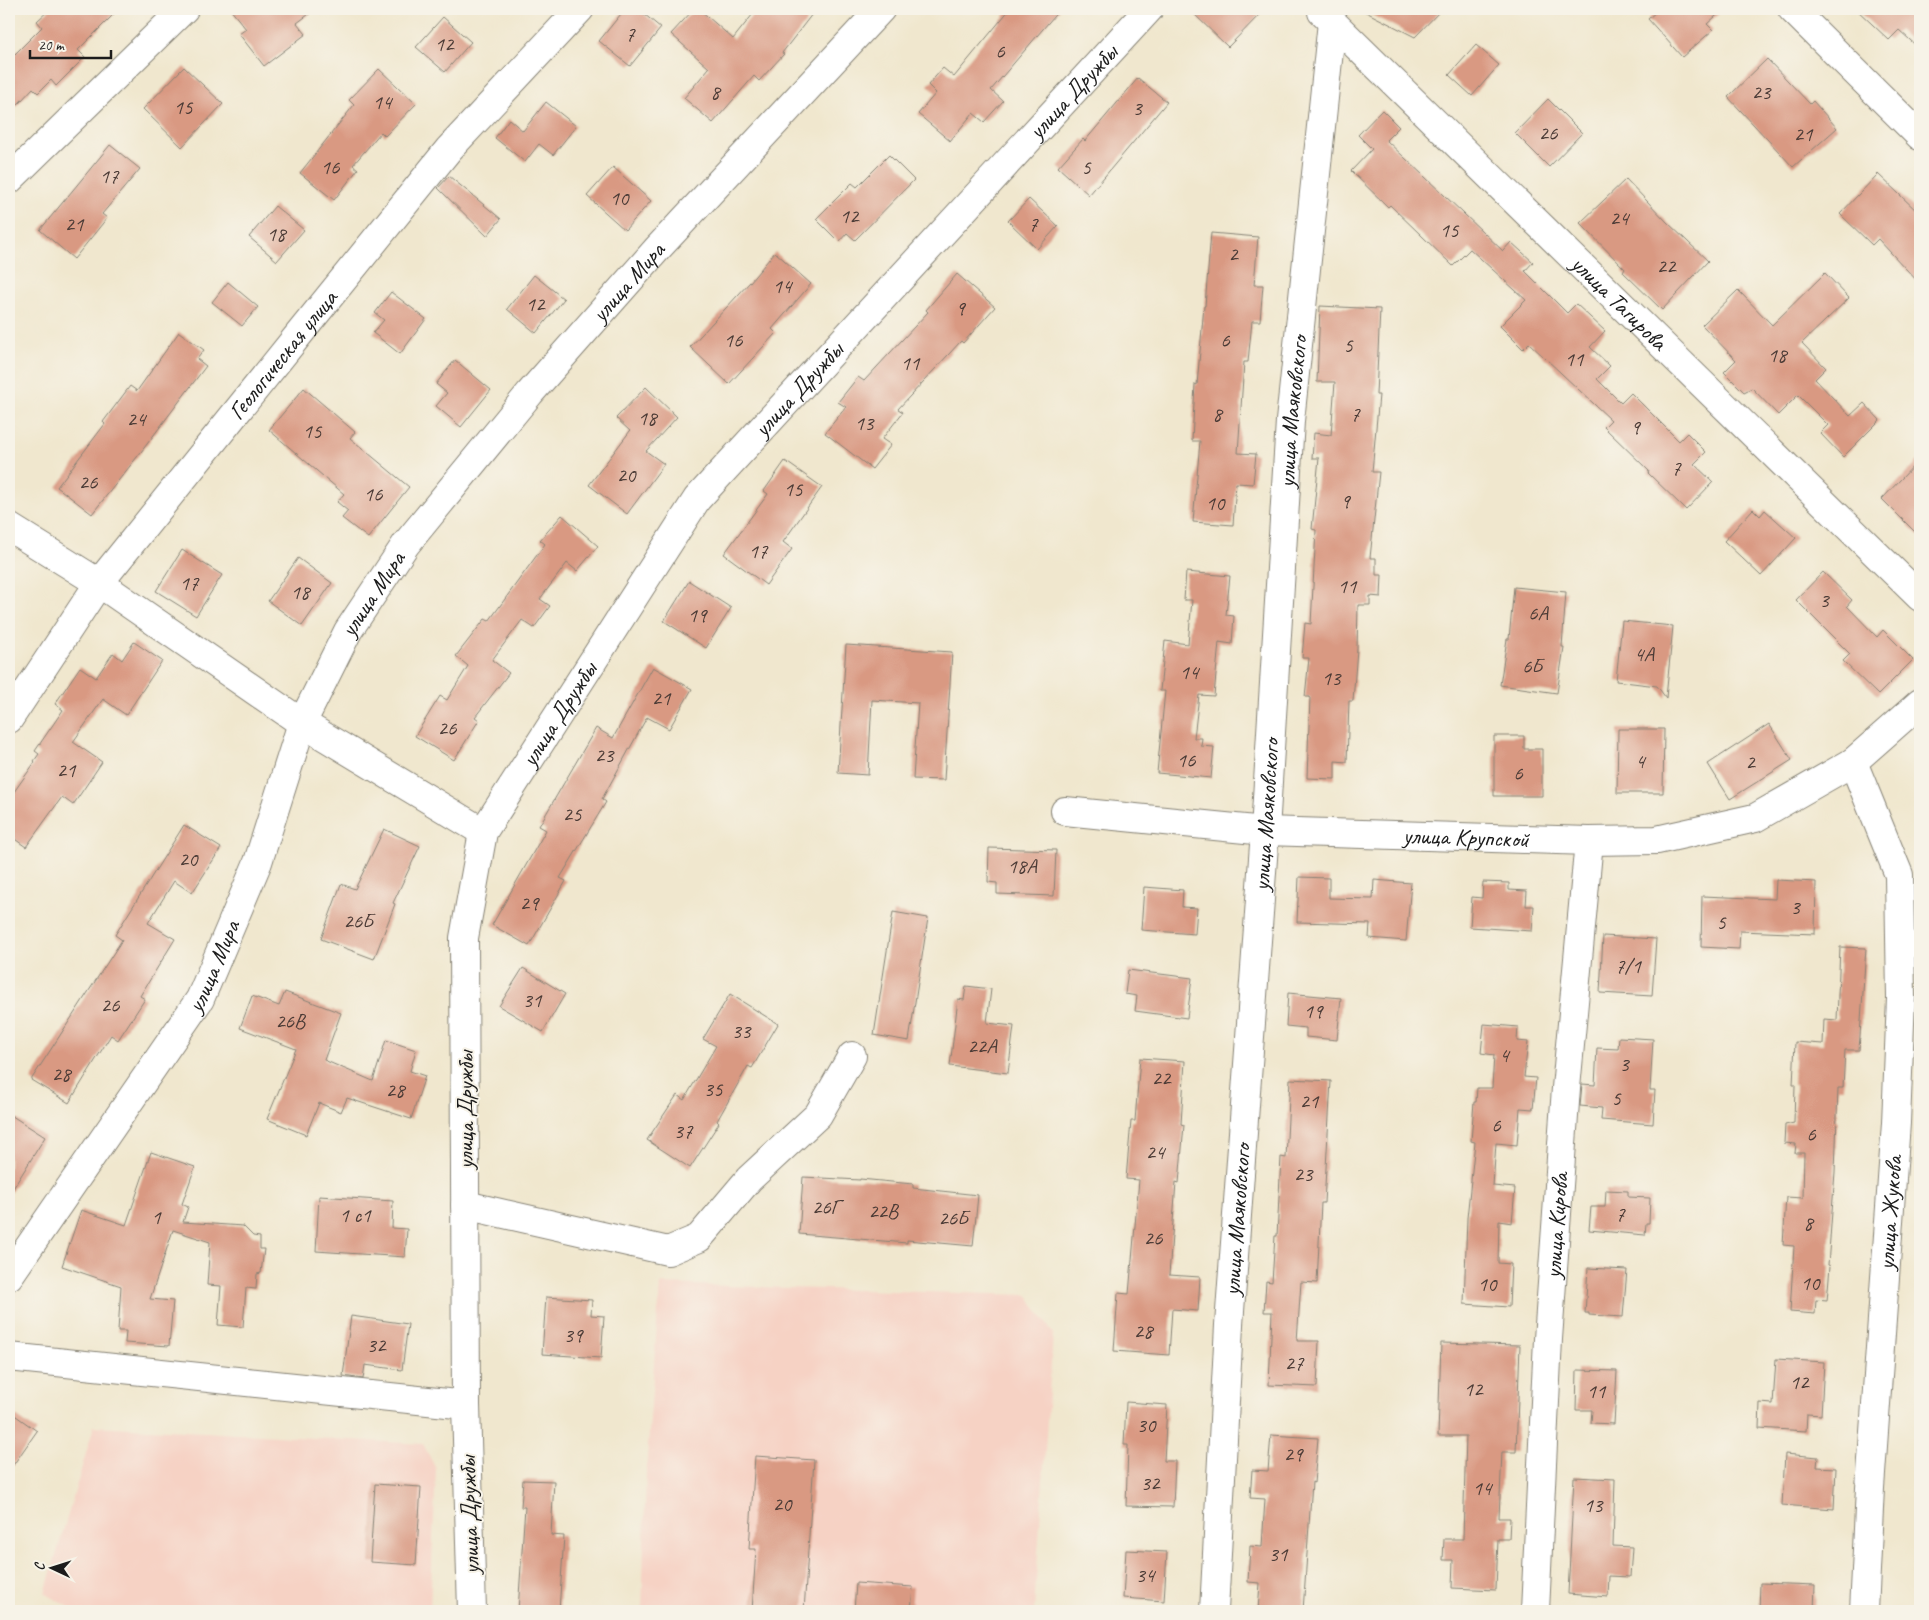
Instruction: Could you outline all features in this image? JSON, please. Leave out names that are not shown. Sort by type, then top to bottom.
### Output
[{"type":"street","points":[[9,180],[184,9]]},
{"type":"street","name":"Геологическая улица","points":[[9,719],[99,583],[449,149],[580,9]]},
{"type":"street","name":"улица Мира","points":[[9,1276],[200,1000],[258,862],[302,723],[348,632],[412,537],[530,393],[658,248],[881,9]]},
{"type":"street","name":"улица Дружбы","points":[[472,1611],[466,1405],[464,938],[483,832],[697,500],[1149,9]]},
{"type":"street","points":[[1792,9],[1920,136]]},
{"type":"street","name":"улица Тагирова","points":[[1326,15],[1920,597]]},
{"type":"street","name":"улица Маяковского","points":[[1214,1611],[1230,1315],[1265,831],[1290,421],[1326,15]]},
{"type":"street","points":[[9,527],[99,583],[302,723],[483,832]]},
{"type":"street","points":[[1853,762],[1920,703]]},
{"type":"street","name":"улица Крупской","points":[[1065,811],[1265,831],[1589,841],[1657,840],[1755,818],[1853,762]]},
{"type":"street","name":"улица Жукова","points":[[1853,762],[1899,875],[1902,998],[1896,1123],[1870,1488],[1864,1611]]},
{"type":"street","name":"улица Кирова","points":[[1535,1611],[1548,1338],[1566,1088],[1589,841]]},
{"type":"street","points":[[465,1205],[668,1252],[699,1238],[749,1179],[818,1114],[852,1056]]},
{"type":"street","points":[[9,1357],[466,1405]]},
{"type":"shaded area","points":[[660,1284],[1028,1295],[1053,1334],[1034,1611],[642,1611],[646,1472]]},
{"type":"shaded area","points":[[94,1426],[423,1444],[436,1469],[430,1611],[75,1611],[45,1593]]},
{"type":"building","points":[[50,9],[119,9],[78,50],[85,57],[56,86],[51,80],[38,93],[33,88],[9,114],[9,60],[42,27],[37,21]]},
{"type":"building","points":[[230,9],[316,9],[297,23],[306,34],[264,66],[239,34],[246,29]]},
{"type":"building","points":[[625,9],[638,9],[661,28],[630,66],[599,41]]},
{"type":"building","points":[[694,9],[699,9],[733,39],[757,9],[816,9],[782,53],[784,54],[759,81],[754,76],[713,123],[684,98],[709,68],[671,34]]},
{"type":"building","points":[[1010,9],[1060,9],[991,90],[1003,101],[984,122],[973,113],[950,141],[918,114],[936,93],[928,85],[943,68],[954,77]]},
{"type":"building","points":[[1189,9],[1265,9],[1228,47]]},
{"type":"building","points":[[1360,9],[1442,9],[1415,37]]},
{"type":"building","points":[[1659,9],[1724,9],[1707,24],[1713,30],[1682,57],[1648,19]]},
{"type":"building","points":[[1856,9],[1920,9],[1920,49],[1899,30],[1889,40]]},
{"type":"building","points":[[443,17],[471,42],[445,72],[416,47]]},
{"type":"building","points":[[1476,45],[1499,65],[1472,96],[1449,75]]},
{"type":"building","points":[[1767,59],[1810,104],[1813,101],[1837,128],[1793,167],[1728,97]]},
{"type":"building","points":[[184,67],[223,104],[182,147],[143,109]]},
{"type":"building","points":[[379,69],[416,104],[385,136],[381,132],[353,165],[358,169],[334,200],[300,173],[354,105],[349,100]]},
{"type":"building","points":[[1138,78],[1167,102],[1089,195],[1058,167],[1083,139],[1085,141]]},
{"type":"building","points":[[1548,99],[1582,133],[1549,167],[1515,133]]},
{"type":"building","points":[[546,102],[576,126],[553,155],[539,144],[525,162],[495,138],[509,119],[523,131]]},
{"type":"building","points":[[1382,110],[1399,127],[1386,140],[1503,251],[1511,242],[1533,262],[1525,271],[1567,313],[1576,304],[1605,331],[1590,347],[1610,366],[1597,379],[1621,403],[1631,393],[1679,441],[1687,433],[1706,452],[1694,464],[1713,482],[1686,510],[1604,427],[1611,420],[1529,343],[1523,349],[1500,326],[1526,300],[1470,249],[1453,266],[1390,205],[1388,207],[1351,171],[1372,149],[1358,135]]},
{"type":"building","points":[[110,145],[140,169],[102,214],[107,218],[74,259],[40,230]]},
{"type":"building","points":[[889,155],[914,180],[855,240],[847,233],[839,242],[816,219],[852,183],[857,187]]},
{"type":"building","points":[[613,167],[651,201],[625,230],[587,196]]},
{"type":"building","points":[[1878,174],[1920,214],[1920,284],[1878,239],[1872,245],[1840,214]]},
{"type":"building","points":[[449,176],[501,219],[487,236],[438,188]]},
{"type":"building","points":[[1626,179],[1708,261],[1662,310],[1623,272],[1625,269],[1580,223]]},
{"type":"building","points":[[1029,199],[1058,226],[1037,249],[1008,221]]},
{"type":"building","points":[[275,206],[304,230],[277,261],[249,237]]},
{"type":"building","points":[[1211,233],[1258,237],[1254,285],[1263,285],[1260,321],[1252,321],[1248,362],[1244,362],[1238,453],[1256,454],[1253,484],[1236,483],[1233,525],[1193,522],[1200,441],[1192,441],[1195,384],[1197,385]]},
{"type":"building","points":[[775,252],[811,284],[772,329],[776,333],[729,384],[690,347]]},
{"type":"building","points":[[1825,273],[1849,298],[1802,343],[1826,368],[1815,379],[1850,416],[1864,403],[1880,420],[1843,457],[1820,433],[1828,425],[1798,395],[1778,415],[1752,388],[1744,392],[1724,372],[1736,360],[1702,325],[1738,290],[1772,325]]},
{"type":"building","points":[[957,274],[995,307],[963,343],[961,341],[898,409],[903,412],[882,439],[891,445],[872,469],[825,433],[846,407],[838,402],[858,377],[864,381],[928,312],[926,310]]},
{"type":"building","points":[[534,275],[564,299],[536,333],[507,309]]},
{"type":"building","points":[[228,282],[258,307],[242,326],[212,302]]},
{"type":"building","points":[[391,292],[426,319],[400,354],[373,333],[384,320],[375,313]]},
{"type":"building","points":[[1320,306],[1380,309],[1376,395],[1379,395],[1372,472],[1379,472],[1370,558],[1376,558],[1376,575],[1382,575],[1381,597],[1370,596],[1370,605],[1358,605],[1353,701],[1349,701],[1347,762],[1335,761],[1335,779],[1307,778],[1310,697],[1305,697],[1309,658],[1302,658],[1305,623],[1311,624],[1316,530],[1312,529],[1319,458],[1312,458],[1314,433],[1331,435],[1335,382],[1317,382]]},
{"type":"building","points":[[179,332],[204,350],[197,359],[206,366],[92,514],[57,487],[105,424],[103,422],[130,386],[137,391]]},
{"type":"building","points":[[455,360],[491,390],[461,427],[436,406],[447,393],[436,384]]},
{"type":"building","points":[[646,387],[677,417],[646,451],[664,464],[627,514],[589,485],[630,431],[616,418]]},
{"type":"building","points":[[304,388],[355,432],[350,438],[409,487],[368,538],[342,518],[348,511],[337,502],[344,494],[269,430]]},
{"type":"building","points":[[1920,459],[1920,537],[1882,499]]},
{"type":"building","points":[[785,461],[822,487],[783,542],[792,549],[766,585],[724,554],[768,494],[764,491]]},
{"type":"building","points":[[1753,509],[1760,516],[1765,510],[1796,538],[1761,576],[1724,541]]},
{"type":"building","points":[[562,515],[598,546],[577,571],[567,563],[540,599],[550,606],[534,628],[522,620],[492,660],[509,673],[475,717],[479,720],[454,760],[415,736],[440,696],[447,700],[468,666],[456,656],[485,619],[489,621],[545,544],[540,540]]},
{"type":"building","points":[[182,550],[222,575],[196,616],[156,591]]},
{"type":"building","points":[[298,558],[332,583],[302,626],[268,601]]},
{"type":"building","points":[[1186,572],[1230,576],[1226,615],[1234,616],[1232,644],[1219,642],[1214,696],[1199,695],[1194,738],[1202,738],[1201,746],[1214,747],[1211,778],[1157,773],[1165,691],[1160,691],[1165,641],[1188,644],[1192,600],[1184,600]]},
{"type":"building","points":[[1823,572],[1852,600],[1847,606],[1877,637],[1883,630],[1913,660],[1878,695],[1843,661],[1850,654],[1796,600]]},
{"type":"building","points":[[689,581],[731,608],[706,648],[664,621]]},
{"type":"building","points":[[1514,587],[1566,592],[1562,647],[1564,647],[1557,693],[1500,685],[1507,639],[1509,639]]},
{"type":"building","points":[[1622,621],[1673,626],[1666,698],[1657,686],[1616,681]]},
{"type":"building","points":[[134,642],[162,661],[126,715],[103,699],[73,742],[102,762],[73,805],[62,797],[26,847],[9,835],[9,799],[35,762],[39,754],[35,751],[63,710],[55,704],[80,667],[96,678],[113,653],[122,660]]},
{"type":"building","points":[[846,645],[952,652],[944,780],[913,779],[918,703],[872,700],[868,775],[838,773]]},
{"type":"building","points":[[653,667],[692,689],[669,729],[647,717],[602,799],[606,802],[560,878],[566,881],[529,946],[492,925],[546,830],[539,826],[596,728],[613,738]]},
{"type":"building","points":[[1769,724],[1792,760],[1730,799],[1708,764]]},
{"type":"building","points":[[1618,729],[1664,729],[1663,793],[1617,793]]},
{"type":"building","points":[[1494,736],[1524,736],[1524,749],[1542,749],[1542,796],[1494,796]]},
{"type":"building","points":[[184,825],[221,848],[192,893],[174,881],[148,923],[175,939],[140,996],[145,999],[118,1040],[111,1035],[69,1103],[31,1080],[122,940],[115,935]]},
{"type":"building","points":[[384,829],[420,846],[393,903],[395,904],[374,959],[321,939],[341,884],[355,889]]},
{"type":"building","points":[[989,848],[1056,850],[1054,896],[997,894],[997,883],[988,882]]},
{"type":"building","points":[[1299,877],[1329,878],[1329,898],[1373,899],[1374,880],[1411,883],[1406,941],[1369,938],[1370,924],[1297,922]]},
{"type":"building","points":[[1776,880],[1816,882],[1815,934],[1740,931],[1739,949],[1701,947],[1702,896],[1775,899]]},
{"type":"building","points":[[1483,882],[1509,883],[1509,890],[1527,891],[1526,906],[1534,906],[1532,931],[1470,927],[1472,897],[1482,898]]},
{"type":"building","points":[[1144,887],[1183,890],[1182,907],[1197,908],[1195,934],[1141,930]]},
{"type":"building","points":[[893,912],[928,918],[909,1041],[874,1035]]},
{"type":"building","points":[[1603,936],[1656,939],[1652,996],[1600,993]]},
{"type":"building","points":[[1840,947],[1866,948],[1859,1050],[1845,1050],[1843,1088],[1838,1088],[1827,1301],[1816,1300],[1815,1314],[1790,1312],[1794,1246],[1783,1245],[1786,1197],[1803,1198],[1804,1153],[1795,1153],[1796,1144],[1784,1143],[1785,1125],[1794,1123],[1795,1042],[1823,1044],[1824,1019],[1837,1020]]},
{"type":"building","points":[[523,968],[565,994],[543,1032],[499,1006]]},
{"type":"building","points":[[1128,970],[1192,978],[1187,1018],[1135,1011],[1137,996],[1125,994]]},
{"type":"building","points":[[966,986],[991,989],[987,1023],[1014,1026],[1008,1073],[950,1066],[958,999],[964,1000]]},
{"type":"building","points":[[285,992],[341,1013],[324,1060],[373,1081],[386,1040],[416,1050],[410,1071],[425,1076],[411,1119],[347,1098],[341,1112],[319,1103],[306,1135],[267,1119],[296,1049],[240,1028],[252,996],[279,1006]]},
{"type":"building","points":[[1288,993],[1341,998],[1337,1040],[1306,1037],[1306,1028],[1286,1026]]},
{"type":"building","points":[[730,994],[778,1024],[752,1068],[748,1066],[717,1121],[719,1123],[690,1168],[647,1140],[677,1095],[684,1100],[716,1046],[703,1039]]},
{"type":"building","points":[[1484,1024],[1518,1027],[1517,1041],[1528,1042],[1524,1077],[1536,1078],[1533,1109],[1520,1108],[1517,1145],[1496,1143],[1493,1186],[1515,1188],[1512,1223],[1499,1221],[1498,1263],[1511,1264],[1509,1307],[1464,1304],[1467,1218],[1475,1142],[1471,1141],[1474,1102],[1476,1102],[1477,1088],[1492,1088],[1494,1055],[1481,1053]]},
{"type":"building","points":[[1619,1037],[1653,1039],[1650,1090],[1655,1090],[1653,1124],[1601,1120],[1602,1108],[1580,1106],[1582,1084],[1595,1085],[1597,1048],[1618,1049]]},
{"type":"building","points":[[1140,1058],[1185,1061],[1181,1124],[1184,1125],[1179,1183],[1176,1182],[1169,1275],[1200,1277],[1198,1311],[1172,1309],[1169,1355],[1114,1351],[1118,1293],[1129,1294],[1139,1180],[1126,1179],[1131,1121],[1135,1121]]},
{"type":"building","points":[[1290,1079],[1331,1081],[1324,1203],[1321,1203],[1317,1283],[1301,1282],[1297,1341],[1319,1341],[1317,1387],[1269,1385],[1272,1312],[1264,1312],[1266,1281],[1272,1282],[1275,1236],[1277,1236],[1281,1157],[1286,1158]]},
{"type":"building","points":[[9,1114],[45,1137],[9,1195]]},
{"type":"building","points":[[151,1152],[195,1167],[182,1204],[188,1207],[183,1222],[243,1226],[253,1236],[260,1237],[260,1249],[264,1249],[261,1273],[257,1274],[256,1289],[246,1288],[243,1327],[218,1325],[221,1286],[207,1285],[210,1242],[173,1230],[150,1299],[173,1301],[169,1346],[125,1343],[126,1331],[118,1331],[121,1286],[62,1266],[81,1210],[126,1225]]},
{"type":"building","points":[[803,1177],[860,1179],[913,1184],[913,1188],[978,1195],[973,1246],[907,1240],[907,1243],[799,1234]]},
{"type":"building","points":[[1606,1190],[1628,1191],[1628,1197],[1650,1198],[1649,1223],[1646,1223],[1645,1235],[1589,1230],[1591,1207],[1605,1207]]},
{"type":"building","points":[[319,1196],[393,1201],[392,1228],[407,1229],[405,1257],[316,1251]]},
{"type":"building","points":[[1588,1268],[1627,1270],[1623,1317],[1589,1315],[1589,1313],[1585,1313]]},
{"type":"building","points":[[546,1297],[592,1300],[591,1315],[604,1316],[601,1358],[542,1354]]},
{"type":"building","points":[[351,1316],[408,1324],[402,1370],[365,1365],[363,1379],[343,1376]]},
{"type":"building","points":[[1441,1343],[1520,1345],[1516,1452],[1502,1452],[1499,1518],[1510,1518],[1509,1539],[1498,1539],[1496,1590],[1452,1588],[1453,1560],[1443,1560],[1444,1539],[1463,1539],[1466,1436],[1438,1436]]},
{"type":"building","points":[[1776,1359],[1824,1362],[1821,1415],[1807,1414],[1806,1431],[1759,1428],[1760,1403],[1773,1404]]},
{"type":"building","points":[[1577,1370],[1617,1371],[1614,1424],[1591,1423],[1592,1410],[1576,1410]]},
{"type":"building","points":[[1126,1402],[1167,1405],[1164,1461],[1175,1461],[1173,1507],[1126,1506],[1128,1445],[1124,1445]]},
{"type":"building","points":[[9,1411],[37,1431],[9,1471]]},
{"type":"building","points":[[1271,1435],[1318,1438],[1314,1483],[1312,1482],[1303,1611],[1258,1611],[1260,1583],[1248,1582],[1250,1546],[1262,1547],[1265,1499],[1250,1498],[1252,1470],[1268,1471]]},
{"type":"building","points":[[1785,1454],[1818,1457],[1817,1467],[1836,1468],[1834,1509],[1782,1505]]},
{"type":"building","points":[[755,1456],[814,1460],[804,1611],[752,1611],[756,1549],[749,1549]]},
{"type":"building","points":[[1574,1477],[1615,1479],[1613,1546],[1632,1547],[1630,1577],[1609,1576],[1608,1597],[1568,1594]]},
{"type":"building","points":[[523,1480],[554,1481],[551,1535],[564,1536],[559,1611],[518,1611],[525,1507],[521,1507]]},
{"type":"building","points":[[375,1484],[421,1487],[416,1565],[370,1562]]},
{"type":"building","points":[[1126,1550],[1167,1552],[1164,1601],[1123,1598]]},
{"type":"building","points":[[856,1583],[913,1587],[911,1611],[854,1611]]},
{"type":"building","points":[[1760,1583],[1815,1585],[1814,1611],[1759,1611]]}]
